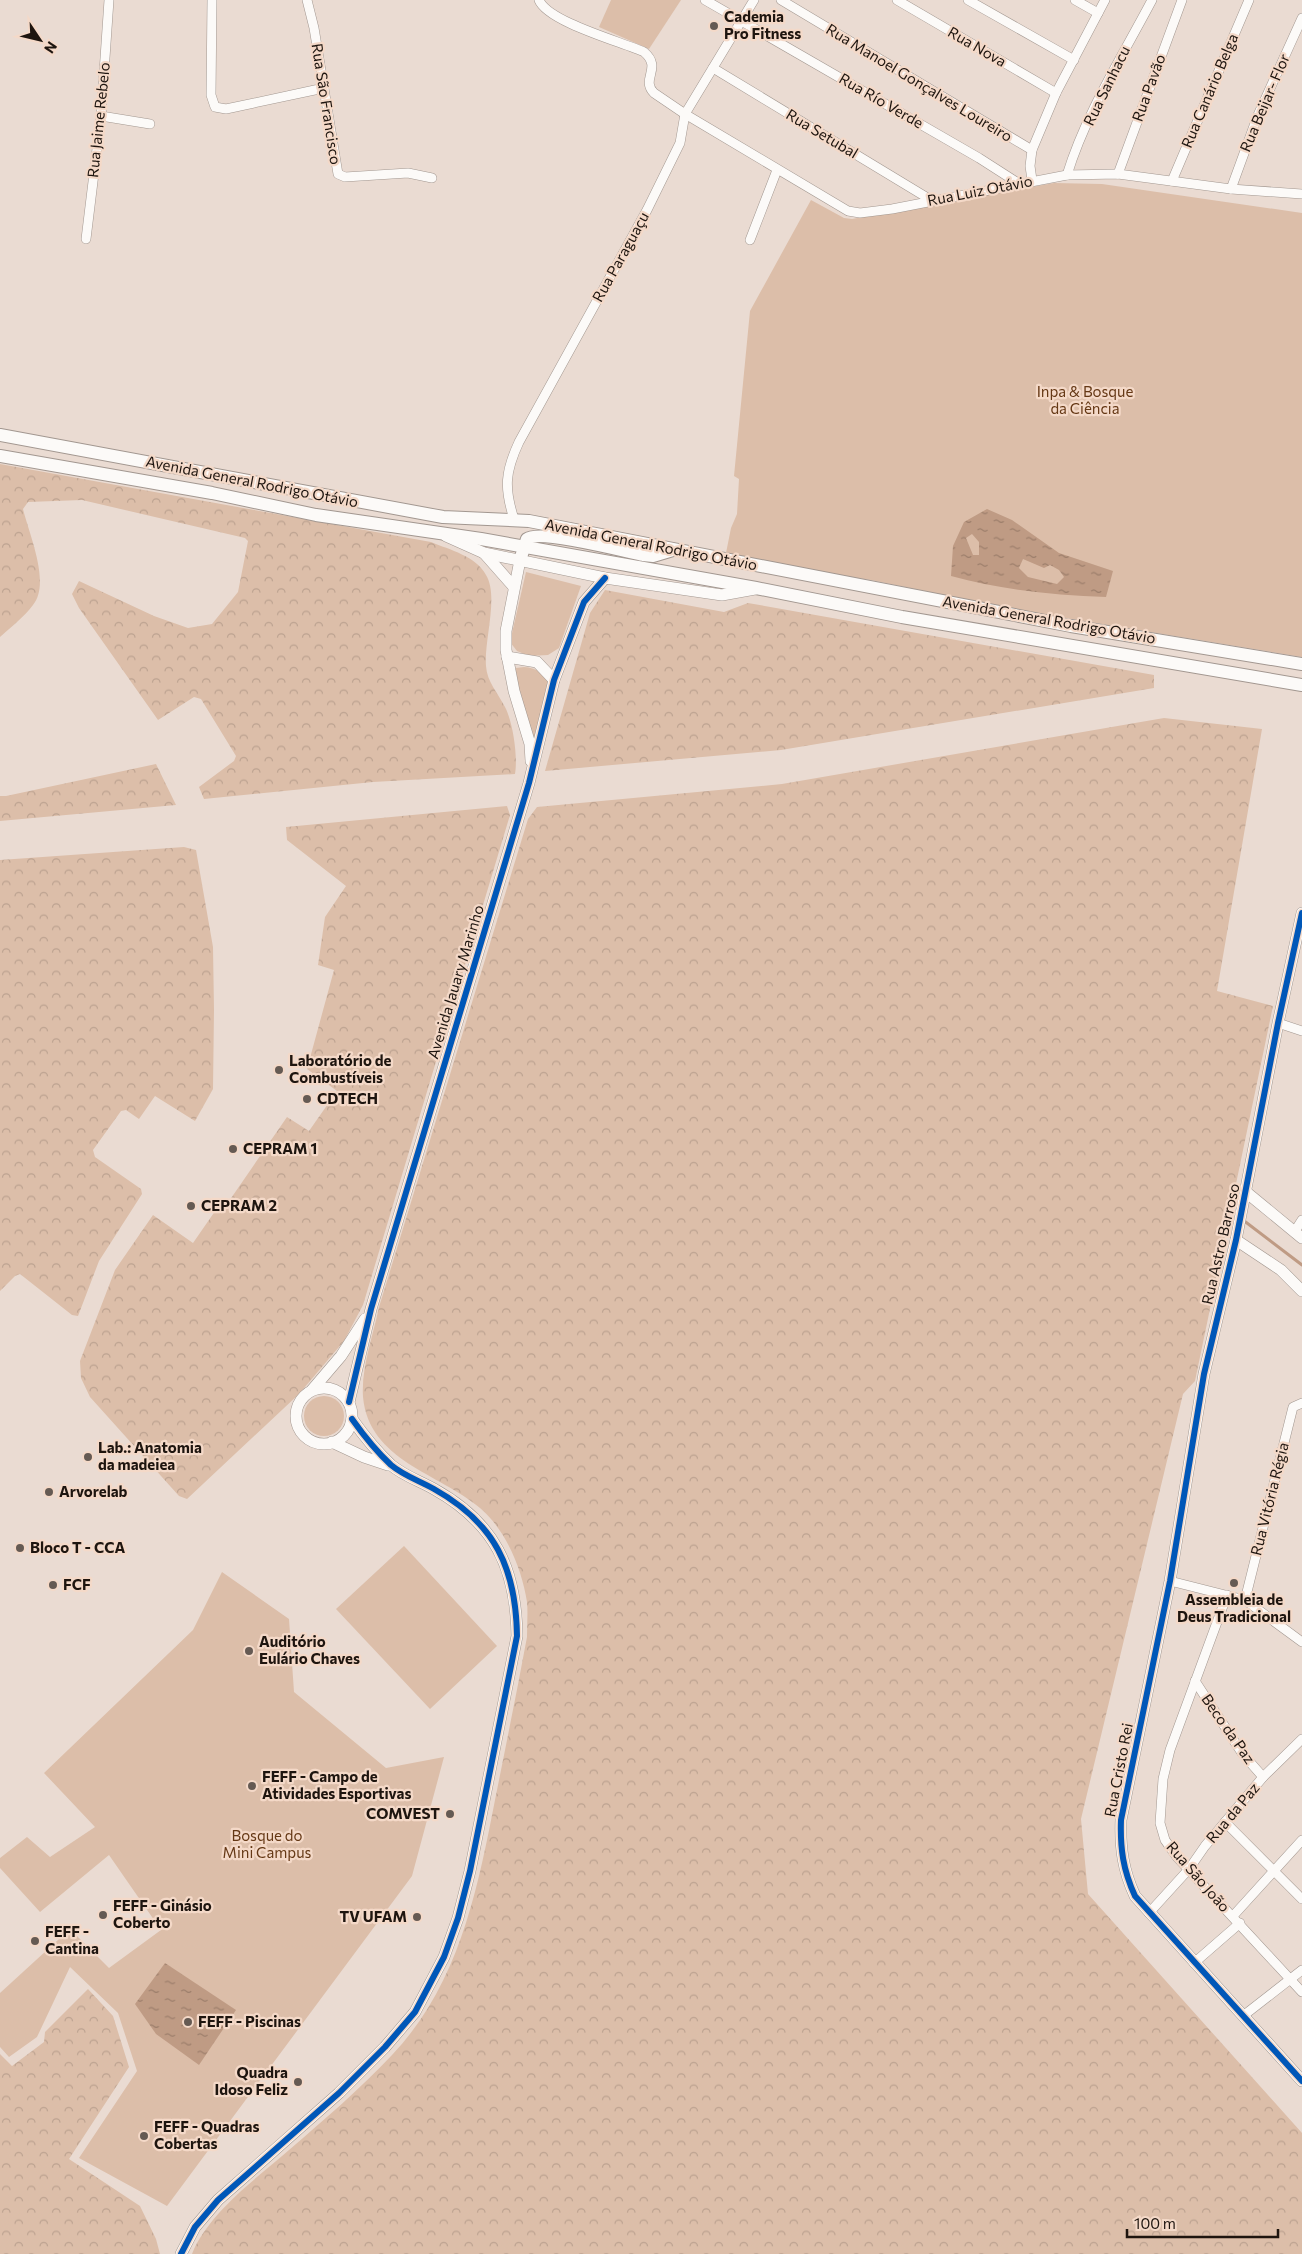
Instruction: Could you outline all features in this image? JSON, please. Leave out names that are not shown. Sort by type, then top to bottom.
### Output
[{"type":"main road","name":"Avenida General Rodrigo Otávio","points":[[0,435],[442,517],[514,519],[1071,626],[1302,664]]},
{"type":"main road","name":"Avenida General Rodrigo Otávio","points":[[0,456],[79,471],[212,492],[316,515],[438,532],[756,588],[902,617],[1302,685]]},
{"type":"main road","points":[[520,560],[527,540],[535,535],[653,556],[675,549]]},
{"type":"street","name":"Rua Jaime Rebelo","points":[[86,239],[101,116],[109,0]]},
{"type":"street","points":[[212,0],[211,81],[213,103],[220,109],[324,88]]},
{"type":"street","name":"Rua São Francisco","points":[[307,0],[338,174],[350,177],[408,173],[432,178]]},
{"type":"street","name":"Rua Luiz Otávio","points":[[539,0],[546,9],[563,20],[644,52],[652,59],[653,65],[649,81],[651,89],[685,114],[848,211],[860,213],[884,210],[1032,180],[1067,175],[1118,174],[1231,189],[1302,194]]},
{"type":"street","name":"Rua Río Verde","points":[[705,0],[979,158],[1018,183]]},
{"type":"street","name":"Rua Paraguaçu","points":[[514,519],[506,488],[511,458],[655,193],[680,143],[685,114],[754,0]]},
{"type":"street","name":"Rua Manoel Gonçalves Loureiro","points":[[781,0],[1032,150]]},
{"type":"street","name":"Rua Nova","points":[[897,0],[1056,93]]},
{"type":"street","points":[[968,0],[1074,60]]},
{"type":"street","points":[[1076,0],[1098,14]]},
{"type":"street","points":[[1032,180],[1030,166],[1032,150],[1056,93],[1105,0]]},
{"type":"street","name":"Rua Sanhacu","points":[[1067,175],[1091,115],[1122,52],[1152,0]]},
{"type":"street","name":"Rua Canário Belga","points":[[1172,182],[1248,0]]},
{"type":"street","name":"Rua Pavão","points":[[1118,174],[1181,1]]},
{"type":"street","name":"Rua Beijar- Flor","points":[[1231,189],[1258,115],[1302,18]]},
{"type":"street","name":"Rua Setubal","points":[[713,68],[931,200]]},
{"type":"street","points":[[101,116],[150,124]]},
{"type":"street","points":[[750,240],[777,170]]},
{"type":"street","name":"Avenida General Rodrigo Otávio","points":[[438,532],[484,553],[605,578],[722,595],[756,588]]},
{"type":"street","points":[[484,553],[514,587]]},
{"type":"street","name":"Avenida Jauary Marinho","points":[[520,560],[506,631],[507,657],[514,691],[530,744],[529,783]]},
{"type":"street","name":"Avenida Jauary Marinho","points":[[349,1402],[371,1309],[529,783],[554,680],[584,602],[605,578]]},
{"type":"street","points":[[507,657],[537,662],[563,656]]},
{"type":"street","points":[[537,662],[554,680]]},
{"type":"street","name":"Rua Astro Barroso","points":[[1170,1581],[1204,1374],[1236,1240],[1278,1023],[1302,913]]},
{"type":"street","points":[[1278,1023],[1302,1031]]},
{"type":"street","points":[[1246,1192],[1299,1234],[1302,1220]]},
{"type":"street","points":[[1236,1240],[1280,1270],[1302,1291]]},
{"type":"street","name":"Avenida Jauary Marinho","points":[[311,1391],[341,1356],[371,1309]]},
{"type":"street","points":[[181,2254],[195,2227],[218,2200],[339,2093],[385,2047],[415,2012],[444,1957],[458,1918],[470,1871],[515,1644],[516,1604],[510,1575],[498,1548],[472,1515],[434,1489],[412,1479],[392,1466],[371,1444],[352,1419],[349,1402],[344,1395],[328,1388],[311,1391],[304,1397],[297,1413],[300,1430],[311,1440],[324,1444],[346,1434],[352,1419]]},
{"type":"street","name":"Rua Vitória Régia","points":[[1245,1600],[1283,1450],[1289,1415],[1293,1407],[1302,1403]]},
{"type":"street","points":[[332,1442],[364,1457],[392,1466]]},
{"type":"street","points":[[1170,1581],[1245,1600],[1302,1639]]},
{"type":"street","name":"Rua Cristo Rei","points":[[1170,1581],[1121,1820],[1120,1843],[1126,1877],[1135,1896],[1149,1913],[1302,2081]]},
{"type":"street","name":"Rua São João","points":[[1227,1596],[1170,1750],[1160,1811],[1166,1840],[1189,1870],[1302,1992]]},
{"type":"street","name":"Beco da Paz","points":[[1194,1681],[1242,1753],[1263,1777]]},
{"type":"street","name":"Rua da Paz","points":[[1149,1913],[1189,1870],[1225,1822],[1263,1777],[1302,1739]]},
{"type":"street","points":[[1225,1822],[1302,1899]]},
{"type":"street","points":[[1233,1916],[1276,1871],[1302,1840]]},
{"type":"street","points":[[1194,1963],[1240,1923]]},
{"type":"street","points":[[1244,2016],[1289,1978],[1302,1970]]},
{"type":"green space","points":[[611,0],[681,0],[649,49],[599,27]]},
{"type":"green space","name":"Inpa & Bosque da Ciência","points":[[1054,183],[1102,184],[1302,213],[1302,657],[1023,611],[871,580],[807,571],[726,553],[731,528],[737,514],[739,479],[734,476],[750,311],[811,200],[844,218],[852,219]]},
{"type":"green space","points":[[0,464],[431,542],[469,558],[482,568],[490,584],[491,606],[486,666],[491,682],[508,713],[515,749],[515,774],[373,782],[204,799],[199,787],[234,761],[236,756],[201,699],[194,697],[158,720],[79,608],[72,594],[79,581],[154,616],[188,628],[212,624],[238,592],[248,541],[245,538],[82,500],[28,502],[23,509],[37,558],[40,584],[38,596],[26,614],[0,637]]},
{"type":"green space","points":[[526,572],[581,586],[559,648],[548,655],[529,656],[517,651],[510,642]]},
{"type":"green space","points":[[605,590],[724,612],[748,603],[1154,675],[1154,688],[781,750],[545,771],[590,613]]},
{"type":"green space","points":[[524,667],[541,672],[551,686],[535,738],[531,738],[514,675],[516,668]]},
{"type":"green space","points":[[1164,718],[1262,729],[1217,991],[1273,1006],[1195,1381],[1183,1394],[1081,1819],[1088,1894],[1302,2133],[1302,2254],[192,2254],[199,2239],[221,2210],[248,2184],[355,2092],[392,2055],[415,2027],[434,1998],[449,1967],[462,1935],[481,1869],[527,1637],[525,1589],[517,1564],[505,1539],[489,1517],[463,1496],[408,1463],[392,1451],[378,1436],[368,1419],[363,1397],[363,1386],[366,1363],[379,1307],[528,819],[537,807],[782,784]]},
{"type":"green space","points":[[156,764],[176,805],[0,821],[0,796]]},
{"type":"green space","points":[[507,806],[510,815],[363,1305],[344,1341],[299,1394],[187,1499],[179,1496],[90,1397],[81,1378],[80,1361],[115,1270],[153,1215],[193,1243],[220,1204],[227,1204],[287,1117],[309,1131],[337,1091],[307,1069],[334,970],[318,965],[325,917],[346,886],[287,840],[286,827]]},
{"type":"green space","points":[[184,847],[196,850],[213,947],[213,1089],[195,1121],[155,1096],[139,1119],[126,1110],[121,1111],[93,1150],[95,1157],[141,1189],[142,1194],[99,1261],[78,1316],[72,1315],[20,1274],[15,1276],[0,1291],[0,860]]},
{"type":"green space","points":[[324,1396],[338,1402],[344,1416],[338,1430],[324,1436],[310,1430],[304,1416],[310,1402]]},
{"type":"green space","points":[[404,1546],[497,1646],[430,1709],[336,1609]]},
{"type":"green space","name":"Bosque do Mini Campus","points":[[222,1572],[289,1619],[294,1692],[386,1768],[444,1757],[412,1876],[167,2206],[79,2158],[137,2071],[118,2013],[70,1967],[37,2037],[9,2057],[0,2047],[0,1993],[70,1929],[109,1968],[161,1930],[109,1855],[40,1912],[0,1868],[0,1858],[27,1837],[50,1857],[95,1827],[44,1773],[193,1630]]},
{"type":"green space","points":[[88,1989],[113,2016],[129,2067],[69,2159],[140,2206],[156,2239],[160,2254],[0,2254],[0,2054],[12,2066],[44,2042],[45,2032]]},
{"type":"water","points":[[987,509],[1012,520],[1059,553],[1113,571],[1106,597],[1028,591],[989,585],[951,576],[953,546],[964,522]],"holes":[[[972,534],[979,542],[979,555],[973,555],[966,538]],[[1023,559],[1044,568],[1050,565],[1059,570],[1064,577],[1057,584],[1028,577],[1019,568]]]},
{"type":"water","name":"FEFF - Piscinas","points":[[165,1963],[236,2010],[199,2065],[156,2034],[135,2004]]},
{"type":"waterway","points":[[1243,1220],[1302,1265]]},
{"type":"cycle path","points":[[349,1402],[371,1309],[529,783],[554,680],[584,602],[605,578]]},
{"type":"cycle path","points":[[1302,913],[1278,1023],[1236,1240],[1204,1374],[1170,1581],[1121,1820],[1125,1868],[1135,1896],[1302,2081]]},
{"type":"cycle path","points":[[181,2254],[195,2227],[218,2200],[339,2093],[385,2047],[415,2012],[444,1957],[458,1918],[470,1871],[517,1636],[516,1612],[512,1589],[498,1550],[473,1517],[455,1502],[391,1465],[370,1443],[352,1419]]},
{"type":"place","name":"Cademia Pro Fitness","points":[[714,26]]},
{"type":"place","name":"Laboratório de Combustíveis","points":[[279,1070]]},
{"type":"place","name":"CDTECH","points":[[307,1099]]},
{"type":"place","name":"CEPRAM 1","points":[[233,1149]]},
{"type":"place","name":"CEPRAM 2","points":[[191,1206]]},
{"type":"place","name":"Lab.: Anatomia da madeiea","points":[[88,1457]]},
{"type":"place","name":"Arvorelab","points":[[49,1492]]},
{"type":"place","name":"Bloco T - CCA","points":[[20,1548]]},
{"type":"place","name":"Assembleia de Deus Tradicional","points":[[1234,1583]]},
{"type":"place","name":"FCF","points":[[53,1585]]},
{"type":"place","name":"Auditório Eulário Chaves","points":[[249,1651]]},
{"type":"place","name":"FEFF - Campo de Atividades Esportivas","points":[[252,1786]]},
{"type":"place","name":"COMVEST","points":[[450,1814]]},
{"type":"place","name":"FEFF - Ginásio Coberto","points":[[103,1915]]},
{"type":"place","name":"TV UFAM","points":[[417,1917]]},
{"type":"place","name":"FEFF - Cantina","points":[[35,1941]]},
{"type":"place","name":"FEFF - Piscinas","points":[[188,2022]]},
{"type":"place","name":"Quadra Idoso Feliz","points":[[298,2082]]},
{"type":"place","name":"FEFF - Quadras Cobertas","points":[[144,2136]]}]
